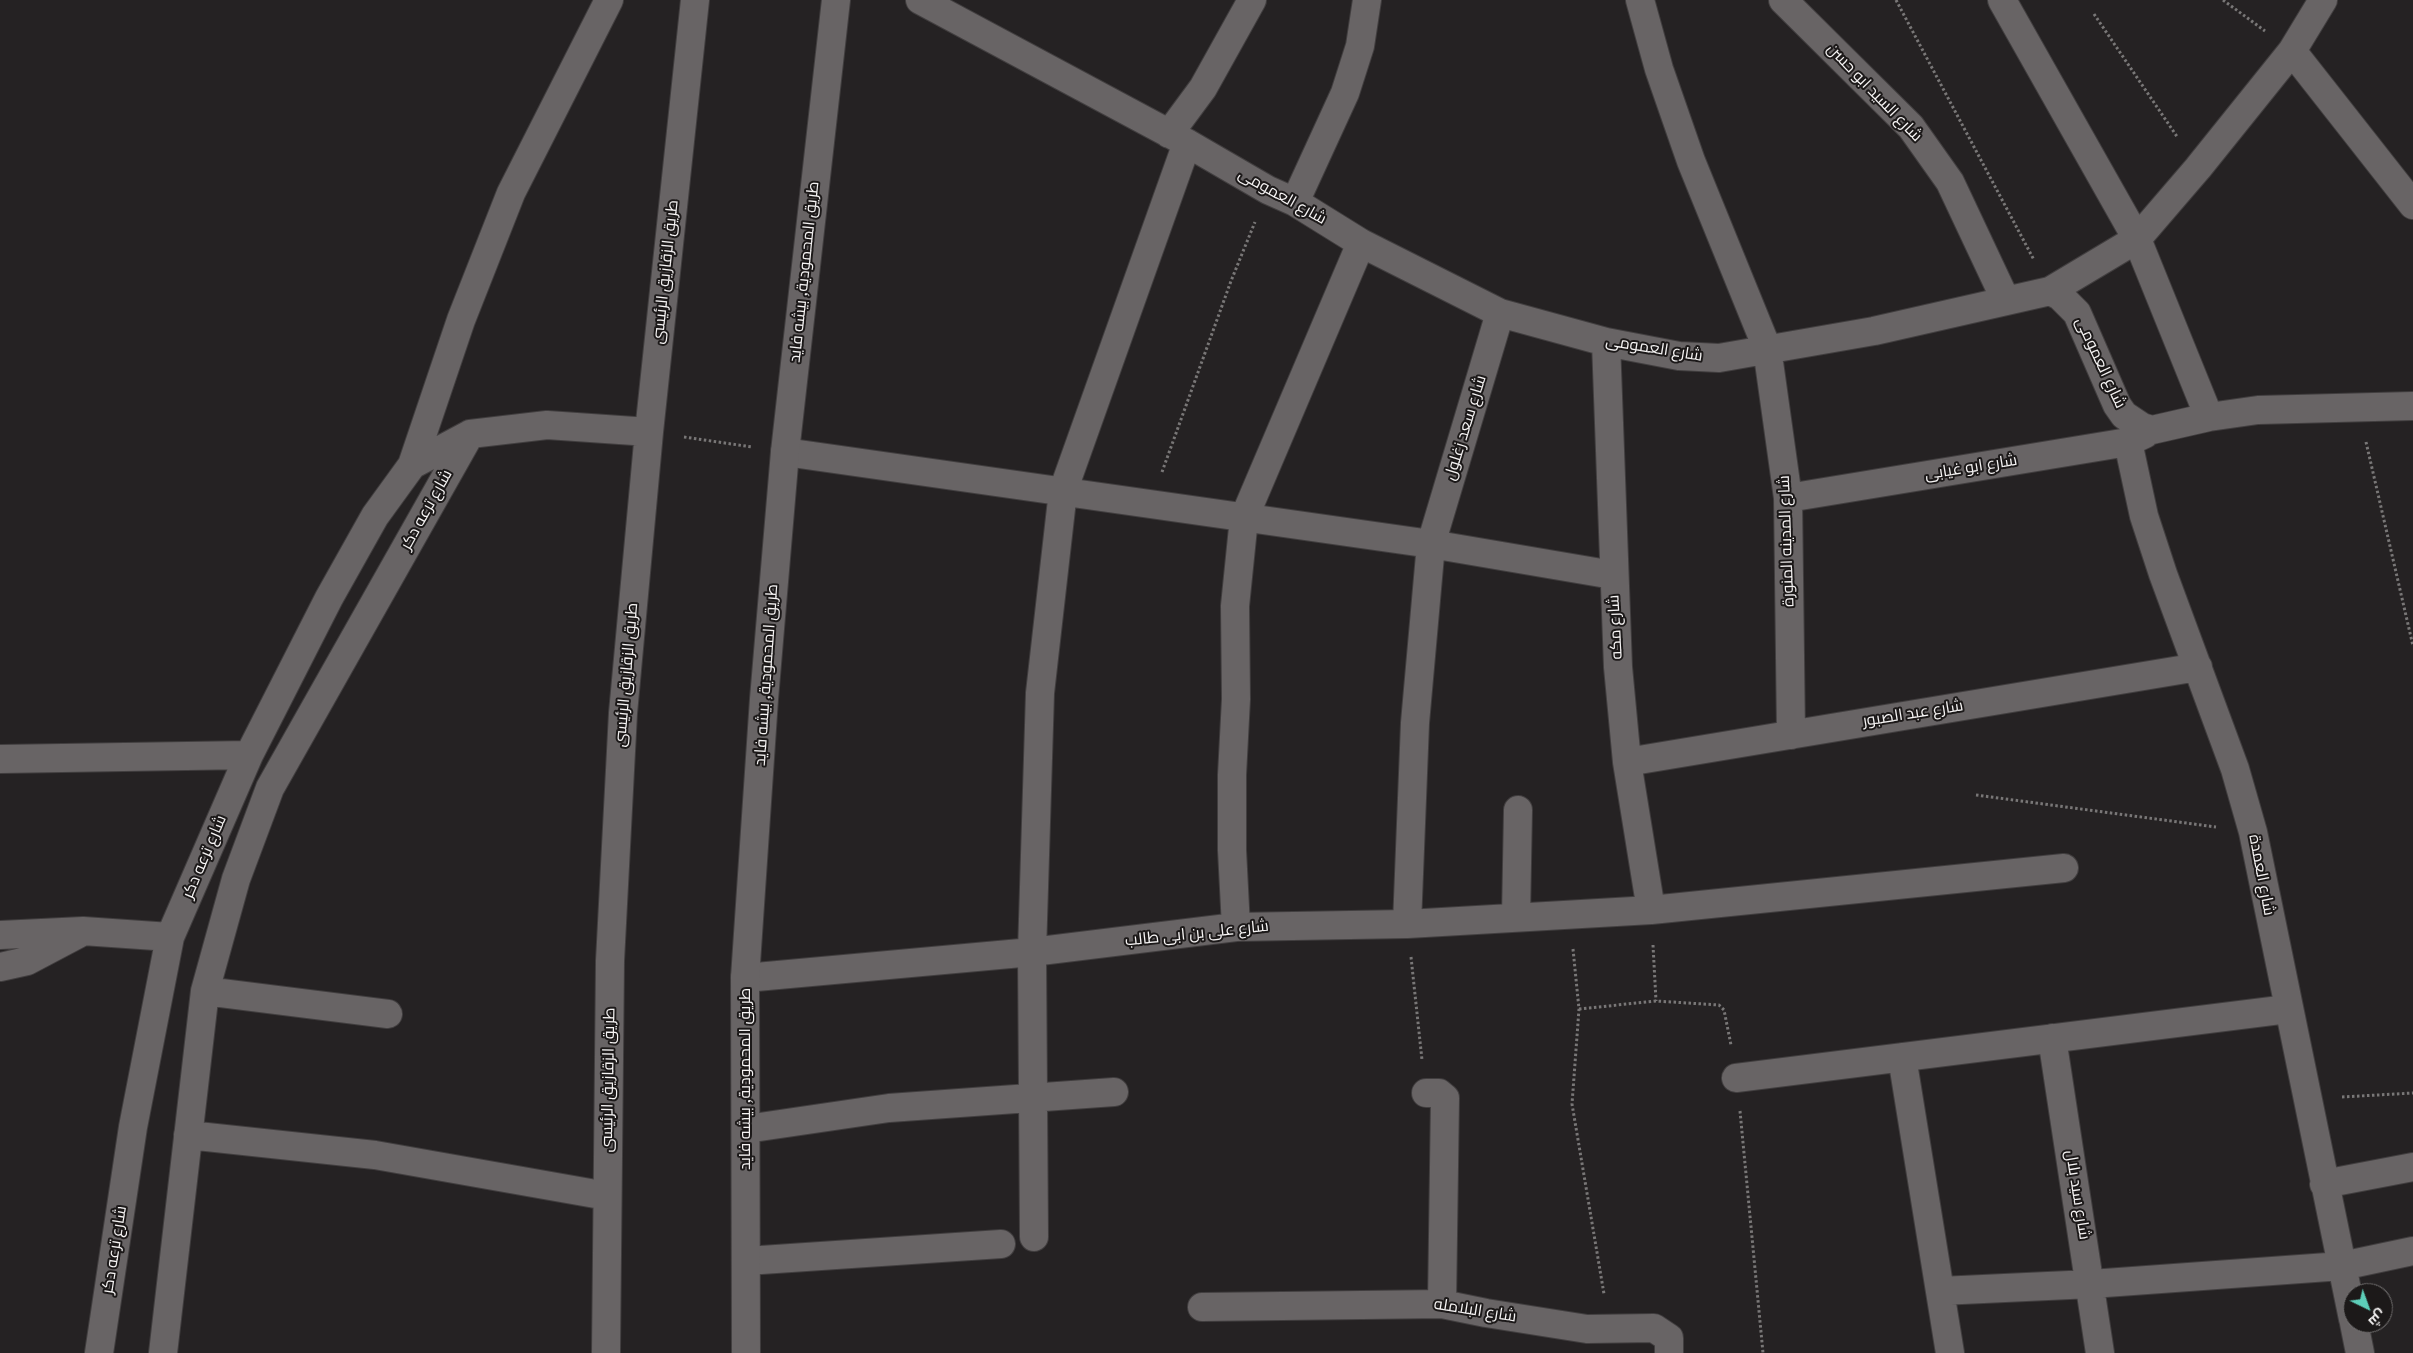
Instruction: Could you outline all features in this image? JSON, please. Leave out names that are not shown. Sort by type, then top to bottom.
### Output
[{"type":"street","points":[[412,465],[461,320],[511,193],[609,0]]},
{"type":"street","name":"طريق الزقازيق الرئيسى","points":[[606,1353],[610,961],[623,714],[649,432],[695,0]]},
{"type":"street","name":"طريق المحمودية, بيشه فايد","points":[[746,1353],[745,978],[764,698],[785,452],[836,0]]},
{"type":"street","name":"شارع العمومى","points":[[920,0],[1178,139],[1268,190],[1295,202],[1361,243],[1500,313],[1606,342],[1679,356],[1719,358],[1767,348],[1874,331],[2050,290],[2060,296],[2076,313],[2124,415],[2134,423],[2152,430]]},
{"type":"street","points":[[1034,1237],[1032,952],[1040,693],[1063,491],[1178,139],[1203,88],[1252,0]]},
{"type":"street","points":[[1295,202],[1345,93],[1360,46],[1368,0]]},
{"type":"street","name":"شارع المدينه المنورة","points":[[1640,0],[1659,69],[1691,161],[1767,348],[1788,498],[1791,735]]},
{"type":"street","name":"شارع السيد ابو حسن","points":[[1783,0],[1911,126],[1950,182],[2006,301]]},
{"type":"street","points":[[2002,0],[2137,239],[2209,417]]},
{"type":"street","points":[[2050,290],[2137,239],[2198,168],[2292,51],[2323,0]]},
{"type":"street","points":[[2292,51],[2413,205]]},
{"type":"street","points":[[1236,926],[1232,850],[1236,699],[1235,606],[1244,518],[1361,243]]},
{"type":"street","name":"شارع سعد زغلول","points":[[1407,924],[1415,723],[1431,544],[1500,313]]},
{"type":"street","name":"شارع مكه","points":[[1606,342],[1613,575],[1618,667],[1627,762],[1651,910]]},
{"type":"street","points":[[2152,430],[2209,417],[2258,410],[2413,406]]},
{"type":"street","name":"شارع ترعه دكر","points":[[99,1353],[133,1127],[170,937],[249,755],[329,598],[375,516],[412,465],[470,434],[547,425],[649,432]]},
{"type":"street","name":"شارع ابو غيابى","points":[[1788,498],[2128,442],[2152,430]]},
{"type":"street","name":"شارع ترعه دكر","points":[[162,1353],[205,990],[236,879],[270,788],[470,434]]},
{"type":"street","name":"شارع العمدة","points":[[2128,442],[2144,516],[2162,574],[2235,769],[2253,832],[2306,1099],[2345,1283]]},
{"type":"street","points":[[785,452],[1431,544],[1613,575]]},
{"type":"street","name":"شارع عبد الصبور","points":[[1627,762],[2198,667]]},
{"type":"street","points":[[0,759],[249,755]]},
{"type":"street","points":[[1516,917],[1518,810]]},
{"type":"street","name":"شارع على بن ابى طالب","points":[[745,978],[1032,952],[1236,926],[1407,924],[1569,913],[1651,910],[2064,868]]},
{"type":"street","points":[[0,935],[84,931],[170,937]]},
{"type":"street","points":[[0,967],[27,961],[84,931]]},
{"type":"street","points":[[205,990],[388,1014]]},
{"type":"street","points":[[1736,1078],[2288,1009]]},
{"type":"street","name":"شارع سيد بلال","points":[[2052,1038],[2100,1353]]},
{"type":"street","points":[[1902,1057],[1950,1353]]},
{"type":"street","points":[[746,1129],[889,1108],[1033,1096],[1114,1092]]},
{"type":"street","points":[[1426,1093],[1439,1092],[1445,1098],[1442,1304]]},
{"type":"street","points":[[188,1135],[375,1155],[607,1196]]},
{"type":"street","points":[[2324,1184],[2413,1167]]},
{"type":"street","points":[[746,1260],[1001,1244]]},
{"type":"street","points":[[1940,1292],[2091,1284],[2342,1266],[2413,1251]]},
{"type":"street","name":"شارع البلامله","points":[[1202,1307],[1442,1304],[1587,1329],[1654,1328],[1669,1338],[1669,1353]]},
{"type":"street","name":"شارع العمدة","points":[[2356,1333],[2360,1353]]},
{"type":"path","points":[[1896,0],[2050,290]]},
{"type":"path","points":[[2223,0],[2292,51]]},
{"type":"path","points":[[2094,14],[2198,168]]},
{"type":"path","points":[[1151,503],[1231,281],[1268,190]]},
{"type":"path","points":[[2358,408],[2413,646]]},
{"type":"path","points":[[649,432],[785,452]]},
{"type":"path","points":[[1976,795],[2253,832]]},
{"type":"path","points":[[1651,910],[1656,1002]]},
{"type":"path","points":[[1569,913],[1578,1009],[1572,1104],[1605,1303]]},
{"type":"path","points":[[1407,924],[1426,1093]]},
{"type":"path","points":[[1578,1009],[1656,1002],[1719,1005],[1724,1010],[1736,1078],[1763,1353]]},
{"type":"path","points":[[2306,1099],[2413,1093]]}]
